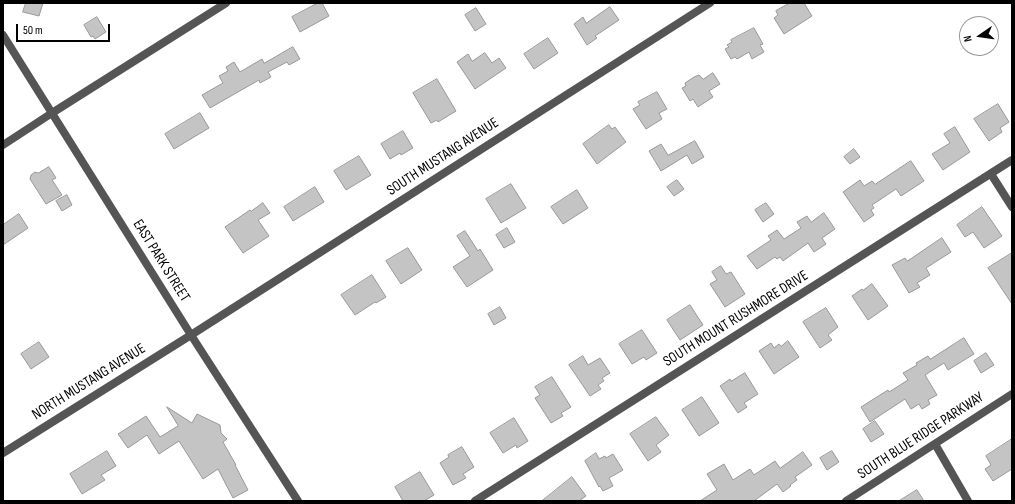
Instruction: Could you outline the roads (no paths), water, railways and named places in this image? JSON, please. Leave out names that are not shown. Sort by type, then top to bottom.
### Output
[{"type":"street","points":[[3,145],[226,3]]},
{"type":"street","name":"SOUTH MUSTANG AVENUE","points":[[191,334],[710,3]]},
{"type":"street","name":"EAST PARK STREET","points":[[3,35],[298,501]]},
{"type":"street","name":"SOUTH MOUNT RUSHMORE DRIVE","points":[[475,501],[1012,160]]},
{"type":"street","points":[[990,174],[1012,207]]},
{"type":"street","name":"NORTH MUSTANG AVENUE","points":[[3,452],[191,334]]},
{"type":"street","name":"SOUTH BLUE RIDGE PARKWAY","points":[[846,501],[1012,394]]},
{"type":"street","points":[[935,444],[968,501]]}]
